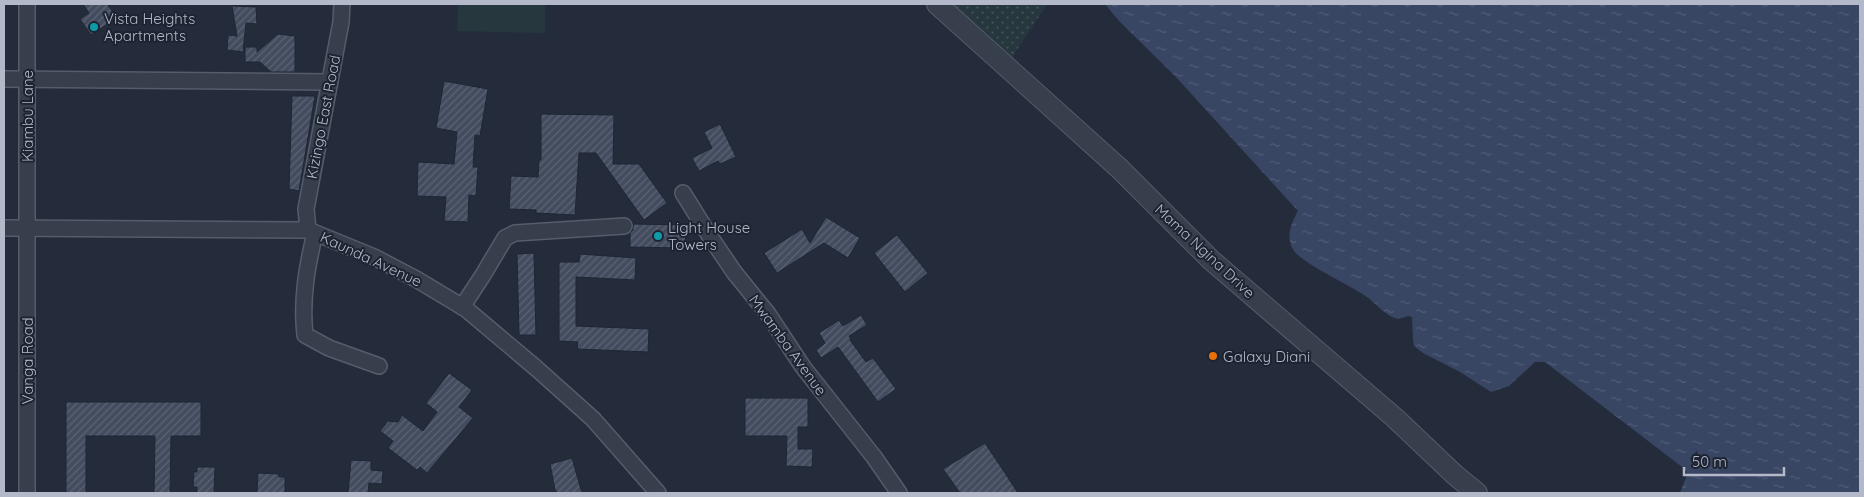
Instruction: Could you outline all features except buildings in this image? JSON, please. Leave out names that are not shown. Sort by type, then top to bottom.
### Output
[{"type":"street","name":"Kiambu Lane","points":[[27,4],[27,228]]},
{"type":"street","name":"Kizingo East Road","points":[[342,4],[341,22],[306,209],[311,231],[303,315],[305,335],[329,348],[379,366]]},
{"type":"street","name":"Mama Ngina Drive","points":[[937,4],[1120,169],[1211,260],[1394,418],[1477,493]]},
{"type":"street","points":[[4,79],[329,82]]},
{"type":"street","name":"Mwamba Avenue","points":[[683,193],[710,238],[734,272],[768,314],[803,368],[874,457],[899,493]]},
{"type":"street","points":[[462,307],[505,238],[510,235],[515,233],[624,226]]},
{"type":"street","name":"Kaunda Avenue","points":[[4,228],[311,231],[374,257],[416,279],[462,307],[536,368],[593,419],[658,493]]},
{"type":"street","name":"Vanga Road","points":[[27,228],[27,493]]},
{"type":"shaded area","points":[[458,4],[545,4],[545,33],[457,31]]},
{"type":"shaded area","points":[[944,4],[1047,4],[1005,68]]},
{"type":"water","points":[[1105,4],[1860,4],[1860,493],[1680,493],[1687,475],[1686,470],[1545,362],[1535,362],[1509,386],[1491,392],[1460,372],[1423,353],[1414,346],[1412,317],[1408,316],[1398,319],[1390,316],[1367,297],[1328,275],[1294,251],[1289,236],[1291,226],[1298,211],[1176,77],[1119,21]]},
{"type":"place","name":"Vista Heights Apartments","points":[[94,27]]},
{"type":"place","name":"Light House Towers","points":[[658,236]]},
{"type":"place","name":"Galaxy Diani","points":[[1213,356]]}]
